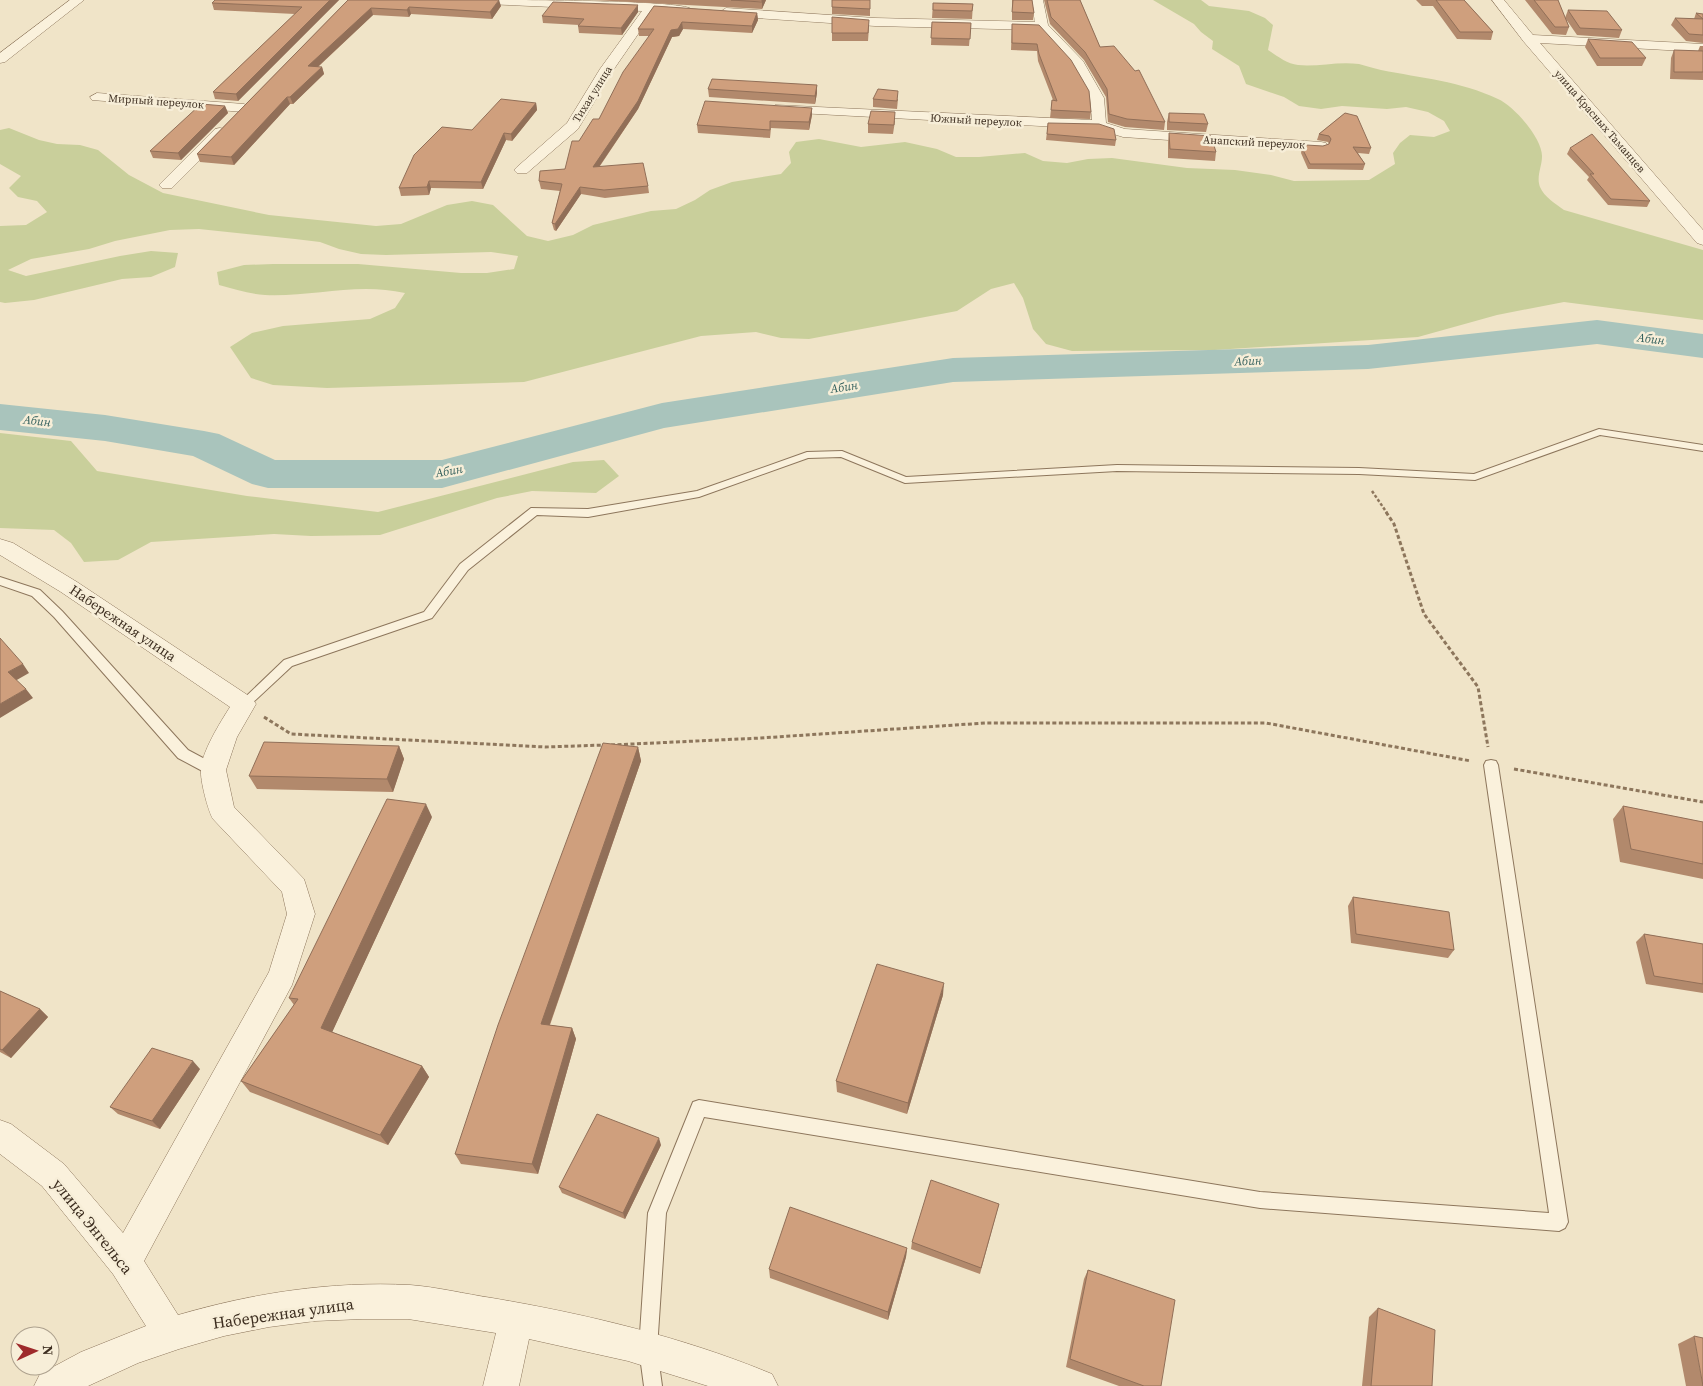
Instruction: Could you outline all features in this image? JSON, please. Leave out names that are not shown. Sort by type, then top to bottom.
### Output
[{"type":"street","points":[[0,59],[78,0]]},
{"type":"street","points":[[486,0],[706,10],[875,22],[1042,26]]},
{"type":"street","points":[[1037,0],[1042,26],[1078,64],[1097,98],[1099,125]]},
{"type":"street","name":"улица Красных Таманцев","points":[[1498,0],[1529,39],[1703,240]]},
{"type":"street","points":[[800,16],[805,3]]},
{"type":"street","name":"Тихая улица","points":[[522,170],[572,126],[607,69],[651,7]]},
{"type":"street","points":[[1529,39],[1703,48]]},
{"type":"street","name":"Мирный переулок","points":[[97,97],[247,104],[167,185]]},
{"type":"street","name":"Южный переулок","points":[[766,107],[1099,125]]},
{"type":"street","name":"Анапский переулок","points":[[1099,125],[1123,133],[1321,146]]},
{"type":"street","name":"Набережная улица","points":[[0,546],[69,587],[244,704]]},
{"type":"street","points":[[125,1262],[282,976],[301,914],[294,886],[222,812],[213,770],[224,735],[244,704]]},
{"type":"street","name":"улица Энгельса","points":[[0,1135],[53,1176],[125,1262],[170,1333]]},
{"type":"street","name":"Набережная улица","points":[[52,1386],[80,1370],[170,1333],[229,1316],[336,1302],[410,1302],[516,1319],[648,1349],[760,1386]]},
{"type":"street","points":[[501,1386],[516,1319]]},
{"type":"lane","points":[[244,704],[288,663],[428,615],[464,568],[535,511],[588,513],[699,494],[807,455],[842,454],[905,480],[1117,468],[1359,471],[1475,477],[1600,432],[1703,448]]},
{"type":"lane","points":[[0,581],[36,593],[58,614],[183,754],[213,770]]},
{"type":"lane","points":[[653,1386],[648,1349],[657,1213],[699,1108],[1260,1200],[1559,1222],[1491,765]]},
{"type":"path","points":[[1359,471],[1394,524],[1424,614],[1478,687],[1491,765]]},
{"type":"path","points":[[244,704],[290,734],[545,747],[761,738],[985,722],[1266,723],[1703,802]]},
{"type":"green space","points":[[1153,0],[1201,0],[1209,6],[1249,11],[1265,18],[1273,25],[1268,50],[1290,63],[1306,65],[1359,64],[1455,84],[1484,93],[1505,103],[1526,124],[1538,141],[1542,157],[1539,175],[1540,187],[1544,194],[1554,203],[1564,210],[1703,250],[1703,320],[1564,302],[1497,315],[1418,337],[1215,350],[1072,351],[1046,344],[1033,329],[1023,298],[1014,283],[991,289],[957,311],[809,339],[781,338],[756,332],[701,336],[524,382],[327,388],[273,385],[251,378],[230,347],[252,333],[283,326],[370,319],[395,308],[405,293],[387,290],[352,289],[265,295],[219,285],[217,272],[244,265],[358,264],[461,273],[487,273],[514,269],[518,256],[491,252],[361,254],[320,242],[199,229],[170,230],[115,241],[89,249],[31,259],[8,270],[26,276],[151,251],[178,253],[175,267],[151,277],[122,279],[34,300],[0,302],[0,226],[26,225],[47,212],[37,201],[18,197],[9,188],[21,176],[0,164],[0,130],[9,128],[39,140],[57,144],[80,145],[98,150],[129,175],[163,193],[269,215],[376,226],[401,224],[447,205],[472,201],[493,205],[527,236],[548,241],[573,235],[593,225],[651,211],[676,209],[710,190],[732,182],[781,174],[791,163],[789,152],[796,142],[819,139],[861,147],[905,142],[937,149],[956,157],[1025,153],[1043,161],[1067,163],[1088,159],[1112,158],[1187,168],[1235,170],[1271,175],[1294,181],[1369,180],[1395,164],[1393,153],[1400,143],[1410,135],[1434,137],[1450,131],[1444,121],[1428,112],[1406,107],[1387,109],[1342,106],[1321,109],[1299,106],[1284,97],[1246,84],[1239,66],[1212,49],[1213,41],[1194,24]]},
{"type":"green space","points":[[0,433],[71,441],[97,471],[247,496],[378,512],[573,462],[604,460],[619,476],[596,493],[532,491],[497,498],[380,535],[311,536],[274,534],[151,542],[118,560],[84,562],[71,543],[54,530],[0,528]]},
{"type":"building","points":[[215,0],[330,0],[236,94],[213,92],[302,7],[212,3]]},
{"type":"building","points":[[348,0],[499,0],[490,12],[409,7],[407,10],[371,8],[308,66],[322,67],[290,97],[287,97],[231,157],[197,154]]},
{"type":"building","points":[[731,0],[762,0],[762,2]]},
{"type":"building","points":[[832,0],[870,0],[870,9],[832,7]]},
{"type":"building","points":[[1013,0],[1032,0],[1034,13],[1012,12]]},
{"type":"building","points":[[1047,0],[1080,0],[1100,47],[1114,46],[1135,71],[1139,70],[1165,122],[1127,119],[1109,114],[1107,89],[1085,52],[1051,17]]},
{"type":"building","points":[[1436,0],[1464,0],[1493,32],[1460,32]]},
{"type":"building","points":[[1534,0],[1558,0],[1569,27],[1555,27]]},
{"type":"building","points":[[553,2],[638,5],[621,28],[578,26],[584,19],[542,16]]},
{"type":"building","points":[[933,3],[973,4],[972,11],[933,10]]},
{"type":"building","points":[[654,6],[757,13],[752,26],[682,22],[678,29],[671,30],[638,101],[593,167],[643,163],[648,186],[604,190],[580,187],[555,224],[552,223],[562,184],[539,181],[540,171],[565,169],[572,141],[579,141],[593,119],[599,119],[623,72],[654,29],[638,29]]},
{"type":"building","points":[[1568,10],[1607,11],[1622,30],[1580,28]]},
{"type":"building","points":[[1696,13],[1703,14],[1703,19]]},
{"type":"building","points":[[832,17],[869,20],[868,33],[832,33]]},
{"type":"building","points":[[1675,18],[1703,19],[1703,35],[1689,34]]},
{"type":"building","points":[[932,22],[971,23],[970,39],[931,38]]},
{"type":"building","points":[[1012,24],[1039,25],[1071,60],[1089,91],[1091,112],[1051,110],[1052,100],[1057,101],[1037,44],[1012,43]]},
{"type":"building","points":[[1588,39],[1632,42],[1646,58],[1600,58]]},
{"type":"building","points":[[1674,50],[1703,51],[1703,72],[1674,72]]},
{"type":"building","points":[[712,79],[817,85],[815,96],[708,89]]},
{"type":"building","points":[[878,89],[898,91],[897,101],[873,99]]},
{"type":"building","points":[[501,99],[536,103],[511,134],[504,133],[481,182],[429,181],[427,187],[399,188],[414,155],[442,127],[472,130]]},
{"type":"building","points":[[705,101],[812,108],[809,122],[770,121],[770,130],[697,125]]},
{"type":"building","points":[[201,104],[225,106],[178,153],[150,151]]},
{"type":"building","points":[[871,111],[895,112],[894,125],[868,124]]},
{"type":"building","points":[[1169,113],[1204,114],[1208,124],[1169,122]]},
{"type":"building","points":[[1345,113],[1357,116],[1371,148],[1353,147],[1365,164],[1310,164],[1302,148],[1306,145],[1323,146],[1329,144],[1331,139],[1329,136],[1319,134]]},
{"type":"building","points":[[1048,123],[1099,124],[1114,129],[1116,140],[1047,134]]},
{"type":"building","points":[[1169,133],[1211,136],[1216,152],[1170,149]]},
{"type":"building","points":[[1592,134],[1650,201],[1611,199],[1590,174],[1594,174],[1570,148]]},
{"type":"building","points":[[0,638],[23,664],[8,672],[26,689],[0,704]]},
{"type":"building","points":[[264,742],[399,746],[387,779],[249,776]]},
{"type":"building","points":[[603,743],[638,747],[541,1024],[572,1028],[532,1164],[455,1154],[498,1025]]},
{"type":"building","points":[[387,799],[426,804],[321,1028],[422,1066],[380,1135],[241,1081],[298,999],[289,998]]},
{"type":"building","points":[[1623,806],[1703,822],[1703,864],[1631,849]]},
{"type":"building","points":[[1353,897],[1449,912],[1454,950],[1356,934]]},
{"type":"building","points":[[1644,934],[1703,944],[1703,984],[1654,976]]},
{"type":"building","points":[[877,964],[944,983],[908,1103],[836,1081]]},
{"type":"building","points":[[0,991],[40,1009],[2,1050],[0,1049]]},
{"type":"building","points":[[152,1048],[193,1061],[152,1121],[110,1107]]},
{"type":"building","points":[[597,1114],[659,1138],[623,1213],[559,1187]]},
{"type":"building","points":[[931,1180],[999,1204],[981,1268],[912,1242]]},
{"type":"building","points":[[790,1207],[907,1248],[888,1312],[769,1269]]},
{"type":"building","points":[[1088,1270],[1175,1300],[1161,1386],[1144,1386],[1070,1359]]},
{"type":"building","points":[[1378,1308],[1435,1330],[1432,1386],[1371,1386]]},
{"type":"building","points":[[1694,1336],[1703,1338],[1703,1386]]},
{"type":"waterway","name":"Абин","points":[[0,417],[105,428],[204,444],[268,474],[442,474],[662,416],[953,370],[1368,357],[1597,332],[1703,346]]}]
